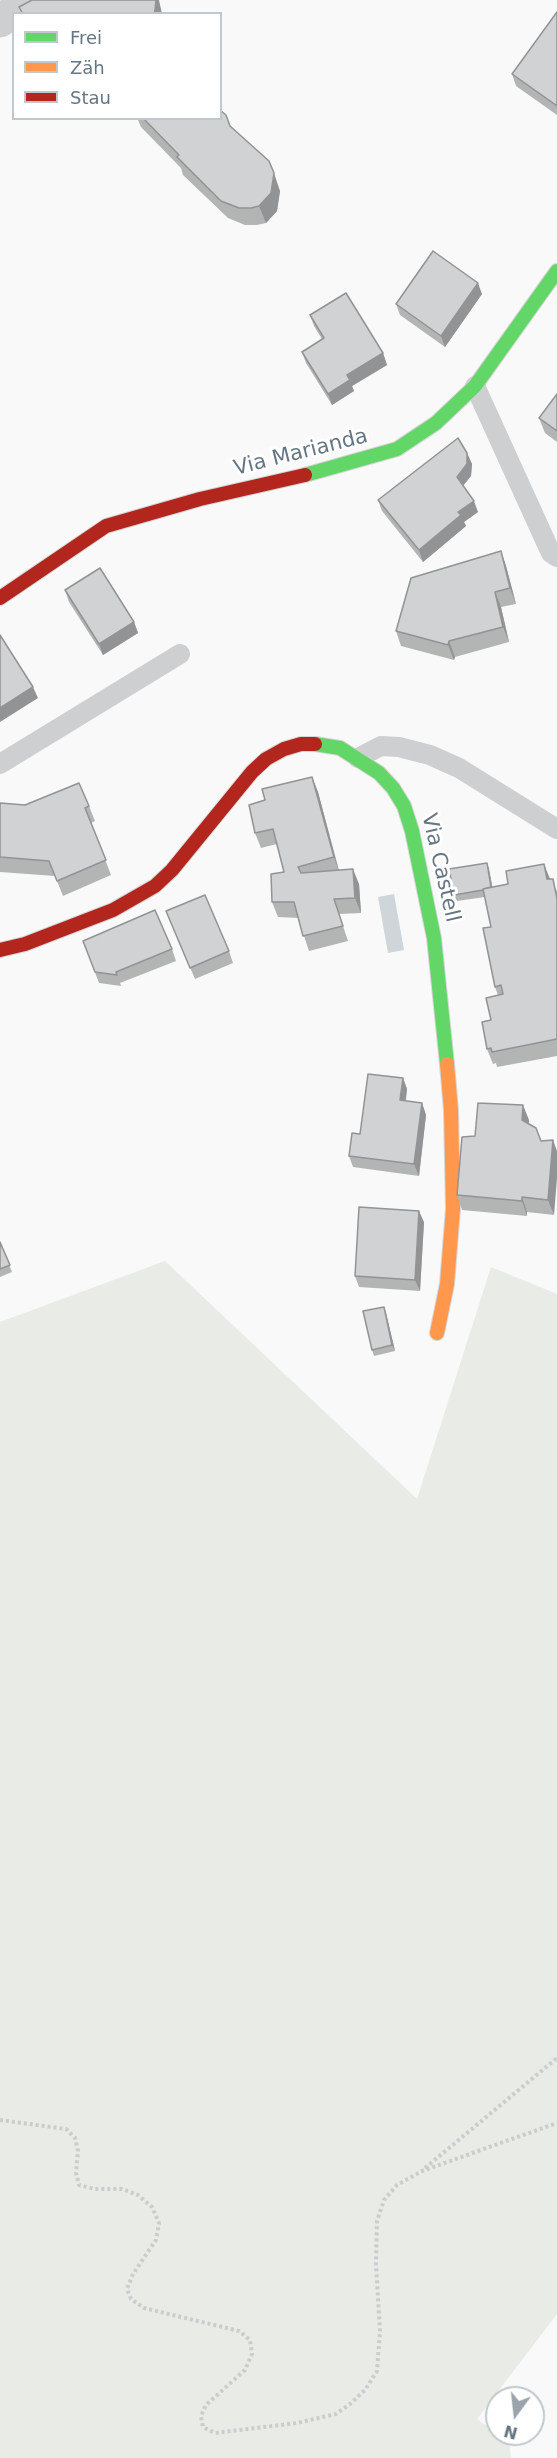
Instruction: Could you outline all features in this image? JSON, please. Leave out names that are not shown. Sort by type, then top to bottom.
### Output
[{"type":"street","points":[[13,12],[30,0]]},
{"type":"street","name":"Via Marianda","points":[[0,598],[106,526],[200,499],[342,466],[397,449],[436,423],[475,386],[557,271]]},
{"type":"street","name":"Via Castell","points":[[0,950],[25,944],[113,910],[155,886],[172,870],[252,772],[266,759],[284,749],[301,744],[322,744],[340,748],[380,773],[404,806],[412,831],[434,938],[451,1100],[453,1209],[447,1284],[437,1333]]},
{"type":"lane","points":[[475,386],[551,553],[557,557]]},
{"type":"lane","points":[[0,764],[180,654]]},
{"type":"lane","points":[[358,758],[381,746],[399,747],[430,755],[459,768],[557,829]]},
{"type":"path","points":[[422,2171],[557,2058]]},
{"type":"path","points":[[0,2120],[66,2129],[75,2138],[78,2151],[76,2173],[80,2185],[95,2189],[122,2189],[138,2195],[152,2207],[159,2223],[156,2240],[133,2274],[127,2289],[131,2299],[144,2308],[239,2331],[250,2340],[252,2355],[245,2370],[206,2405],[201,2416],[203,2427],[215,2433],[297,2423],[336,2414],[366,2390],[376,2371],[380,2331],[376,2264],[377,2221],[384,2200],[397,2185],[422,2171],[557,2123]]},
{"type":"shaded area","points":[[394,894],[404,950],[388,953],[378,897]]},
{"type":"shaded area","points":[[165,1261],[417,1499],[491,1267],[557,1294],[557,2314],[502,2386],[485,2386],[485,2408],[477,2419],[485,2425],[485,2446],[510,2446],[511,2458],[0,2458],[0,1322]]},
{"type":"building","points":[[32,0],[156,0],[154,12],[22,12],[19,7]]},
{"type":"building","points":[[557,12],[557,106],[512,74]]},
{"type":"building","points":[[222,112],[226,115],[230,126],[269,161],[274,173],[271,193],[259,206],[251,208],[239,208],[221,201],[177,157],[179,155],[145,120],[222,120]]},
{"type":"building","points":[[433,251],[478,283],[441,336],[396,304]]},
{"type":"building","points":[[346,293],[383,353],[347,375],[350,380],[328,394],[302,352],[324,338],[310,315]]},
{"type":"building","points":[[557,394],[557,431],[539,418]]},
{"type":"building","points":[[458,438],[467,453],[467,464],[457,477],[474,501],[458,512],[461,515],[419,550],[378,500]]},
{"type":"building","points":[[501,551],[510,588],[495,592],[503,627],[449,641],[448,645],[396,631],[411,578]]},
{"type":"building","points":[[100,568],[134,622],[99,644],[65,590]]},
{"type":"building","points":[[0,635],[33,687],[0,708]]},
{"type":"building","points":[[312,777],[334,857],[298,867],[301,873],[353,869],[355,898],[334,899],[343,926],[303,936],[294,902],[272,902],[271,874],[284,872],[273,829],[255,833],[249,805],[265,800],[262,789]]},
{"type":"building","points":[[79,783],[89,806],[85,808],[106,860],[57,881],[49,861],[0,857],[0,803],[25,805]]},
{"type":"building","points":[[487,863],[491,887],[454,895],[449,869]]},
{"type":"building","points":[[544,864],[547,879],[553,879],[557,899],[557,1039],[492,1052],[491,1048],[487,1049],[482,1022],[491,1020],[486,998],[503,994],[501,985],[495,987],[483,928],[491,927],[483,889],[508,884],[506,871]]},
{"type":"building","points":[[205,895],[229,951],[190,968],[166,911]]},
{"type":"building","points":[[155,910],[172,949],[116,972],[117,975],[95,972],[83,941]]},
{"type":"building","points":[[368,1074],[403,1078],[400,1100],[422,1103],[414,1164],[349,1156],[352,1133],[360,1134]]},
{"type":"building","points":[[478,1103],[523,1105],[522,1120],[536,1128],[541,1141],[553,1140],[548,1200],[522,1197],[522,1201],[457,1195],[462,1137],[475,1136]]},
{"type":"building","points":[[359,1207],[419,1211],[415,1280],[355,1276]]},
{"type":"building","points":[[0,1242],[10,1265],[0,1269]]},
{"type":"building","points":[[384,1307],[392,1345],[372,1350],[363,1311]]},
{"type":"traffic: fast","points":[[305,475],[397,449],[436,423],[475,386],[557,271]]},
{"type":"traffic: fast","points":[[315,744],[340,748],[379,773],[393,788],[404,806],[412,831],[434,938],[447,1064]]},
{"type":"traffic: slow","points":[[437,1333],[447,1284],[453,1209],[451,1110],[447,1064]]},
{"type":"traffic: jam","points":[[0,598],[106,526],[200,499],[305,475]]},
{"type":"traffic: jam","points":[[0,950],[25,944],[113,910],[155,886],[172,870],[252,772],[266,759],[284,749],[301,744],[315,744]]}]
